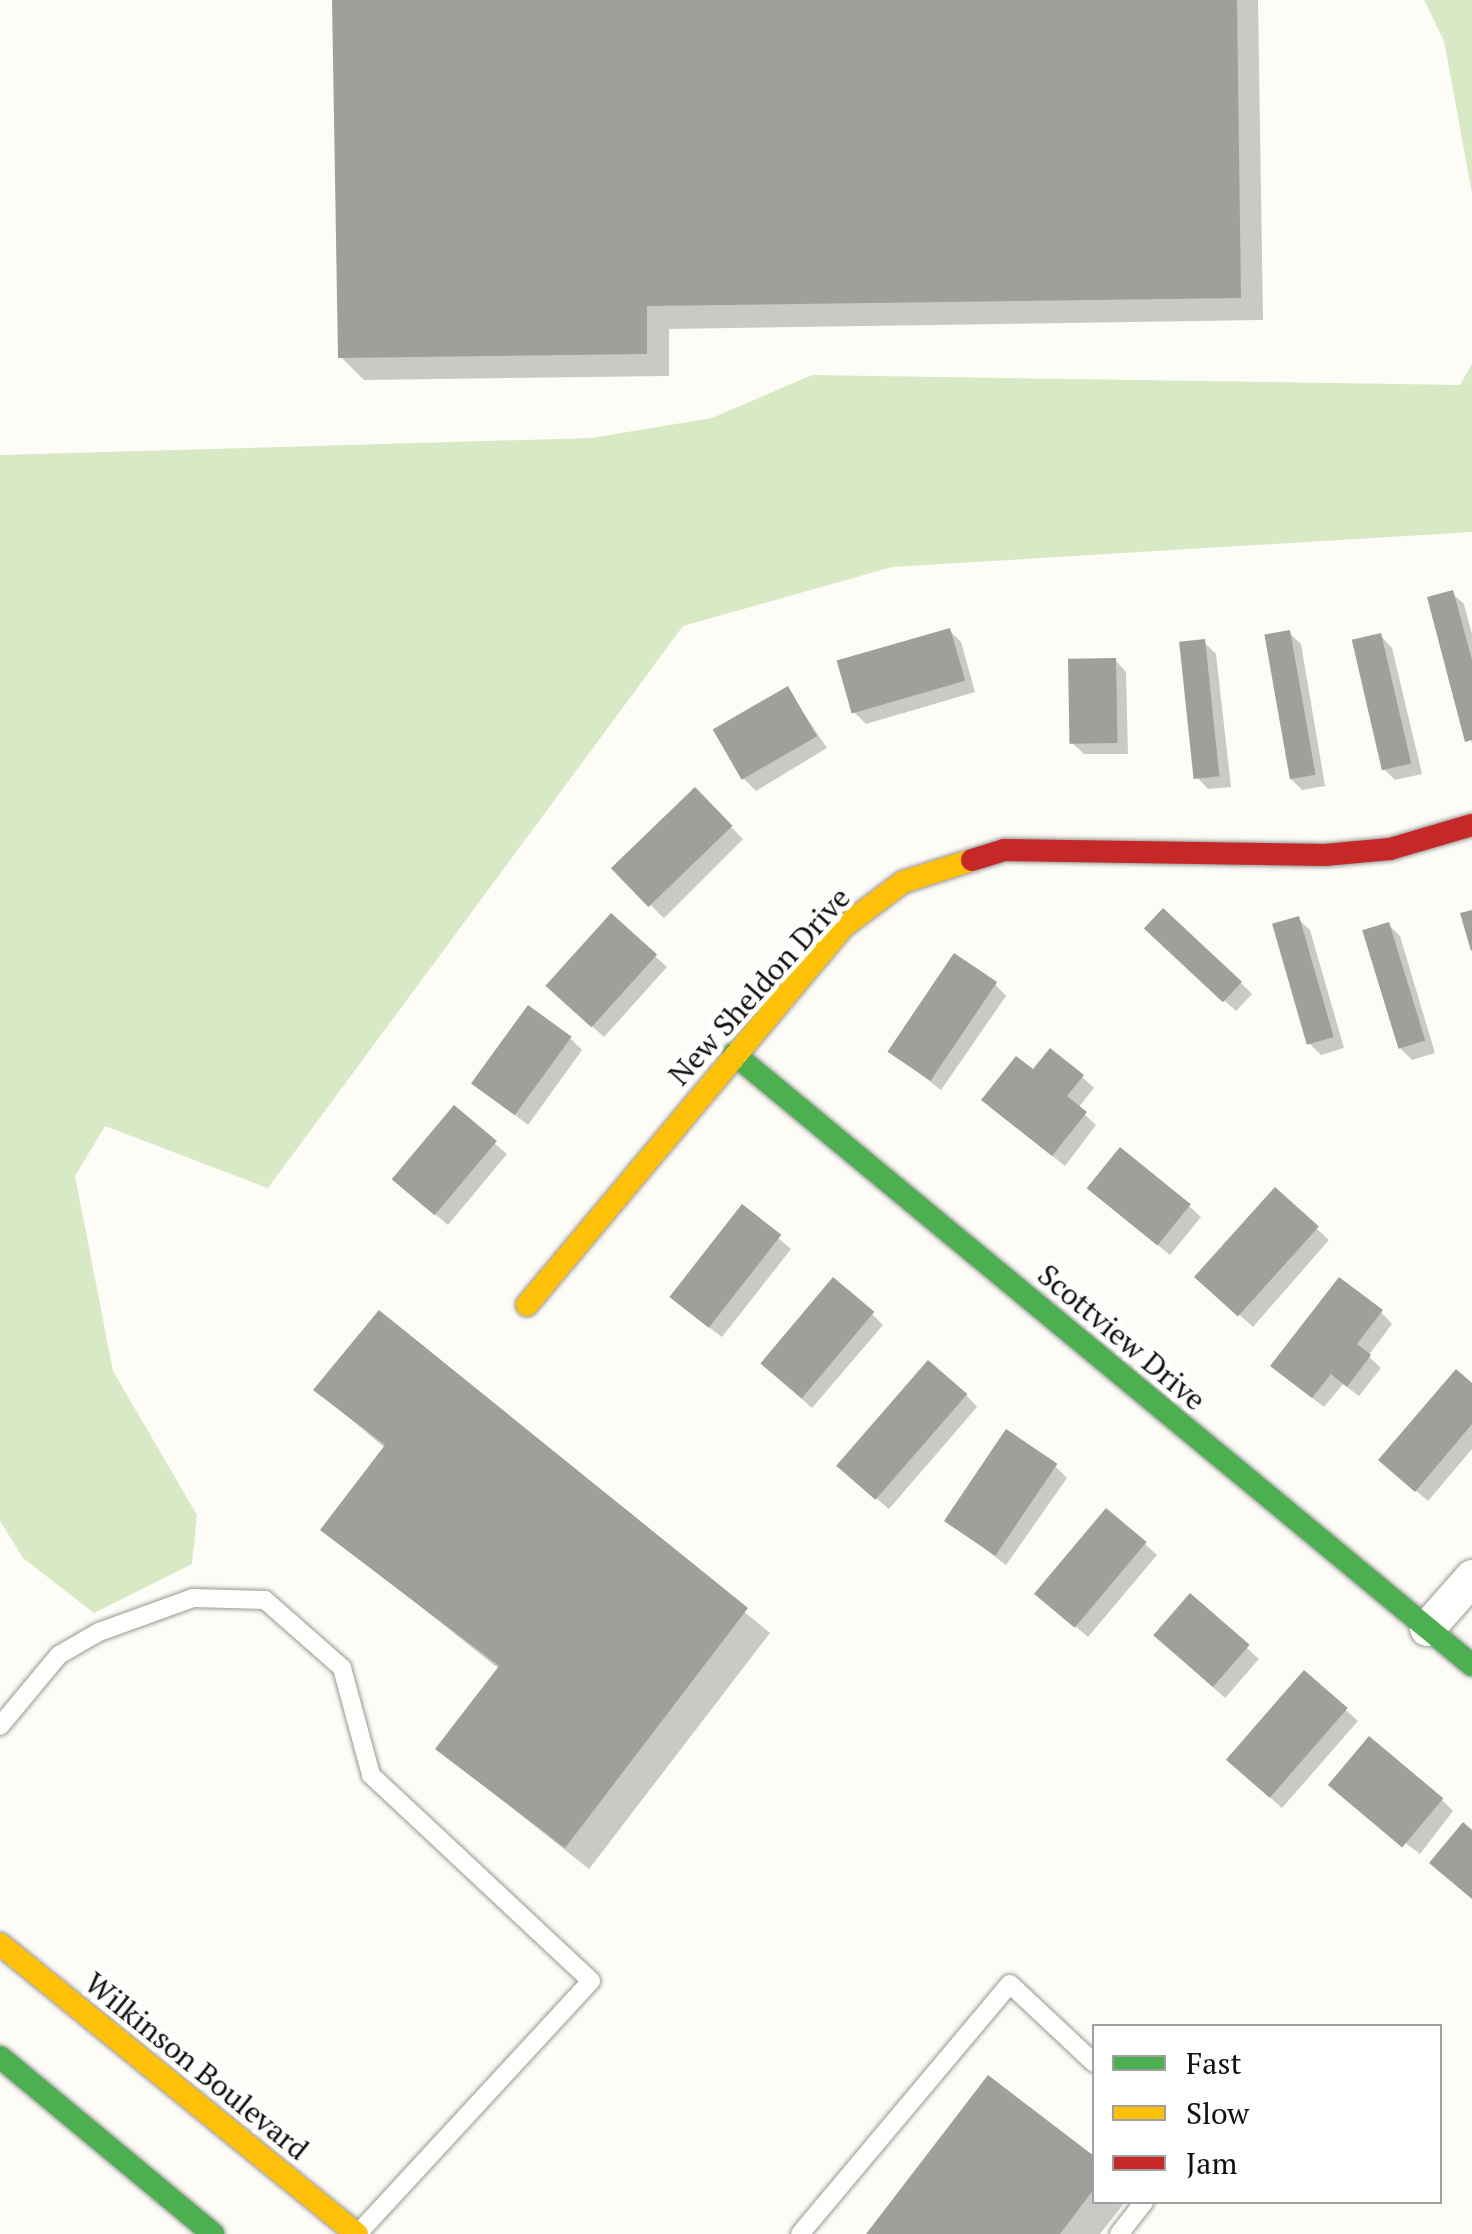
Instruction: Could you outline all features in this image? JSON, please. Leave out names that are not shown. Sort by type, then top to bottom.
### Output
[{"type":"street","name":"New Sheldon Drive","points":[[527,1305],[843,927],[884,892],[952,861],[1050,848],[1325,856],[1390,848],[1472,825]]},
{"type":"street","name":"Scottview Drive","points":[[734,1054],[1472,1665]]},
{"type":"street","points":[[1427,1628],[1472,1577]]},
{"type":"street","name":"Wilkinson Boulevard","points":[[0,1944],[357,2234]]},
{"type":"street","points":[[0,2057],[213,2234]]},
{"type":"lane","points":[[0,1726],[59,1655],[99,1632],[193,1598],[265,1600],[342,1668],[371,1775],[591,1981],[357,2234]]},
{"type":"lane","points":[[800,2234],[1010,1984],[1092,2061]]},
{"type":"lane","points":[[1120,2234],[1142,2204]]},
{"type":"green space","points":[[1424,0],[1472,0],[1472,193],[1444,41]]},
{"type":"green space","points":[[1472,364],[1472,532],[892,567],[683,626],[268,1188],[105,1126],[75,1176],[113,1371],[197,1515],[192,1564],[94,1613],[23,1558],[0,1521],[0,455],[591,438],[712,418],[812,375],[1460,385]]},
{"type":"building","points":[[332,0],[1237,0],[1241,298],[647,306],[647,354],[338,358]]},
{"type":"building","points":[[1453,590],[1472,660],[1472,740],[1465,742],[1427,597]]},
{"type":"building","points":[[950,628],[965,681],[852,713],[837,661]]},
{"type":"building","points":[[1290,630],[1316,775],[1290,779],[1264,635]]},
{"type":"building","points":[[1381,633],[1411,764],[1382,770],[1352,640]]},
{"type":"building","points":[[1205,639],[1219,776],[1194,779],[1179,642]]},
{"type":"building","points":[[1116,658],[1117,743],[1069,744],[1068,659]]},
{"type":"building","points":[[788,686],[817,736],[742,780],[713,730]]},
{"type":"building","points":[[695,787],[733,826],[648,907],[611,868]]},
{"type":"building","points":[[1163,908],[1242,982],[1223,1002],[1144,928]]},
{"type":"building","points":[[1472,910],[1472,950],[1471,951],[1460,913]]},
{"type":"building","points":[[611,913],[657,954],[592,1027],[545,986]]},
{"type":"building","points":[[1299,916],[1334,1037],[1307,1045],[1272,924]]},
{"type":"building","points":[[1389,922],[1425,1041],[1398,1049],[1362,930]]},
{"type":"building","points":[[954,953],[997,982],[931,1081],[887,1052]]},
{"type":"building","points":[[528,1005],[572,1037],[515,1115],[471,1083]]},
{"type":"building","points":[[1050,1048],[1084,1075],[1067,1096],[1087,1112],[1052,1156],[981,1100],[1016,1056],[1033,1069]]},
{"type":"building","points":[[454,1105],[497,1141],[435,1215],[392,1179]]},
{"type":"building","points":[[1120,1147],[1191,1204],[1157,1245],[1087,1188]]},
{"type":"building","points":[[1275,1187],[1319,1226],[1238,1316],[1194,1277]]},
{"type":"building","points":[[742,1204],[781,1235],[709,1328],[669,1297]]},
{"type":"building","points":[[833,1277],[874,1312],[802,1398],[760,1364]]},
{"type":"building","points":[[1339,1277],[1383,1310],[1357,1344],[1371,1355],[1347,1387],[1331,1374],[1312,1398],[1270,1366]]},
{"type":"building","points":[[379,1310],[748,1608],[565,1848],[435,1749],[499,1666],[320,1530],[385,1445],[313,1390]]},
{"type":"building","points":[[928,1360],[967,1394],[875,1500],[836,1466]]},
{"type":"building","points":[[1456,1369],[1472,1383],[1472,1424],[1415,1492],[1378,1460]]},
{"type":"building","points":[[1006,1429],[1057,1464],[995,1556],[944,1521]]},
{"type":"building","points":[[1106,1508],[1147,1542],[1075,1628],[1034,1594]]},
{"type":"building","points":[[1190,1593],[1250,1645],[1213,1687],[1153,1635]]},
{"type":"building","points":[[1304,1670],[1348,1708],[1270,1798],[1226,1760]]},
{"type":"building","points":[[1369,1736],[1443,1798],[1402,1847],[1328,1785]]},
{"type":"building","points":[[1463,1822],[1472,1830],[1472,1899],[1429,1863]]},
{"type":"building","points":[[988,2075],[1092,2154],[1092,2192],[1060,2234],[866,2234]]},
{"type":"traffic: fast","points":[[734,1054],[1472,1665]]},
{"type":"traffic: fast","points":[[0,2057],[213,2234]]},
{"type":"traffic: slow","points":[[527,1305],[843,927],[903,882],[972,860]]},
{"type":"traffic: slow","points":[[0,1944],[357,2234]]},
{"type":"traffic: jam","points":[[972,860],[1004,850],[1325,855],[1390,849],[1472,825]]}]
